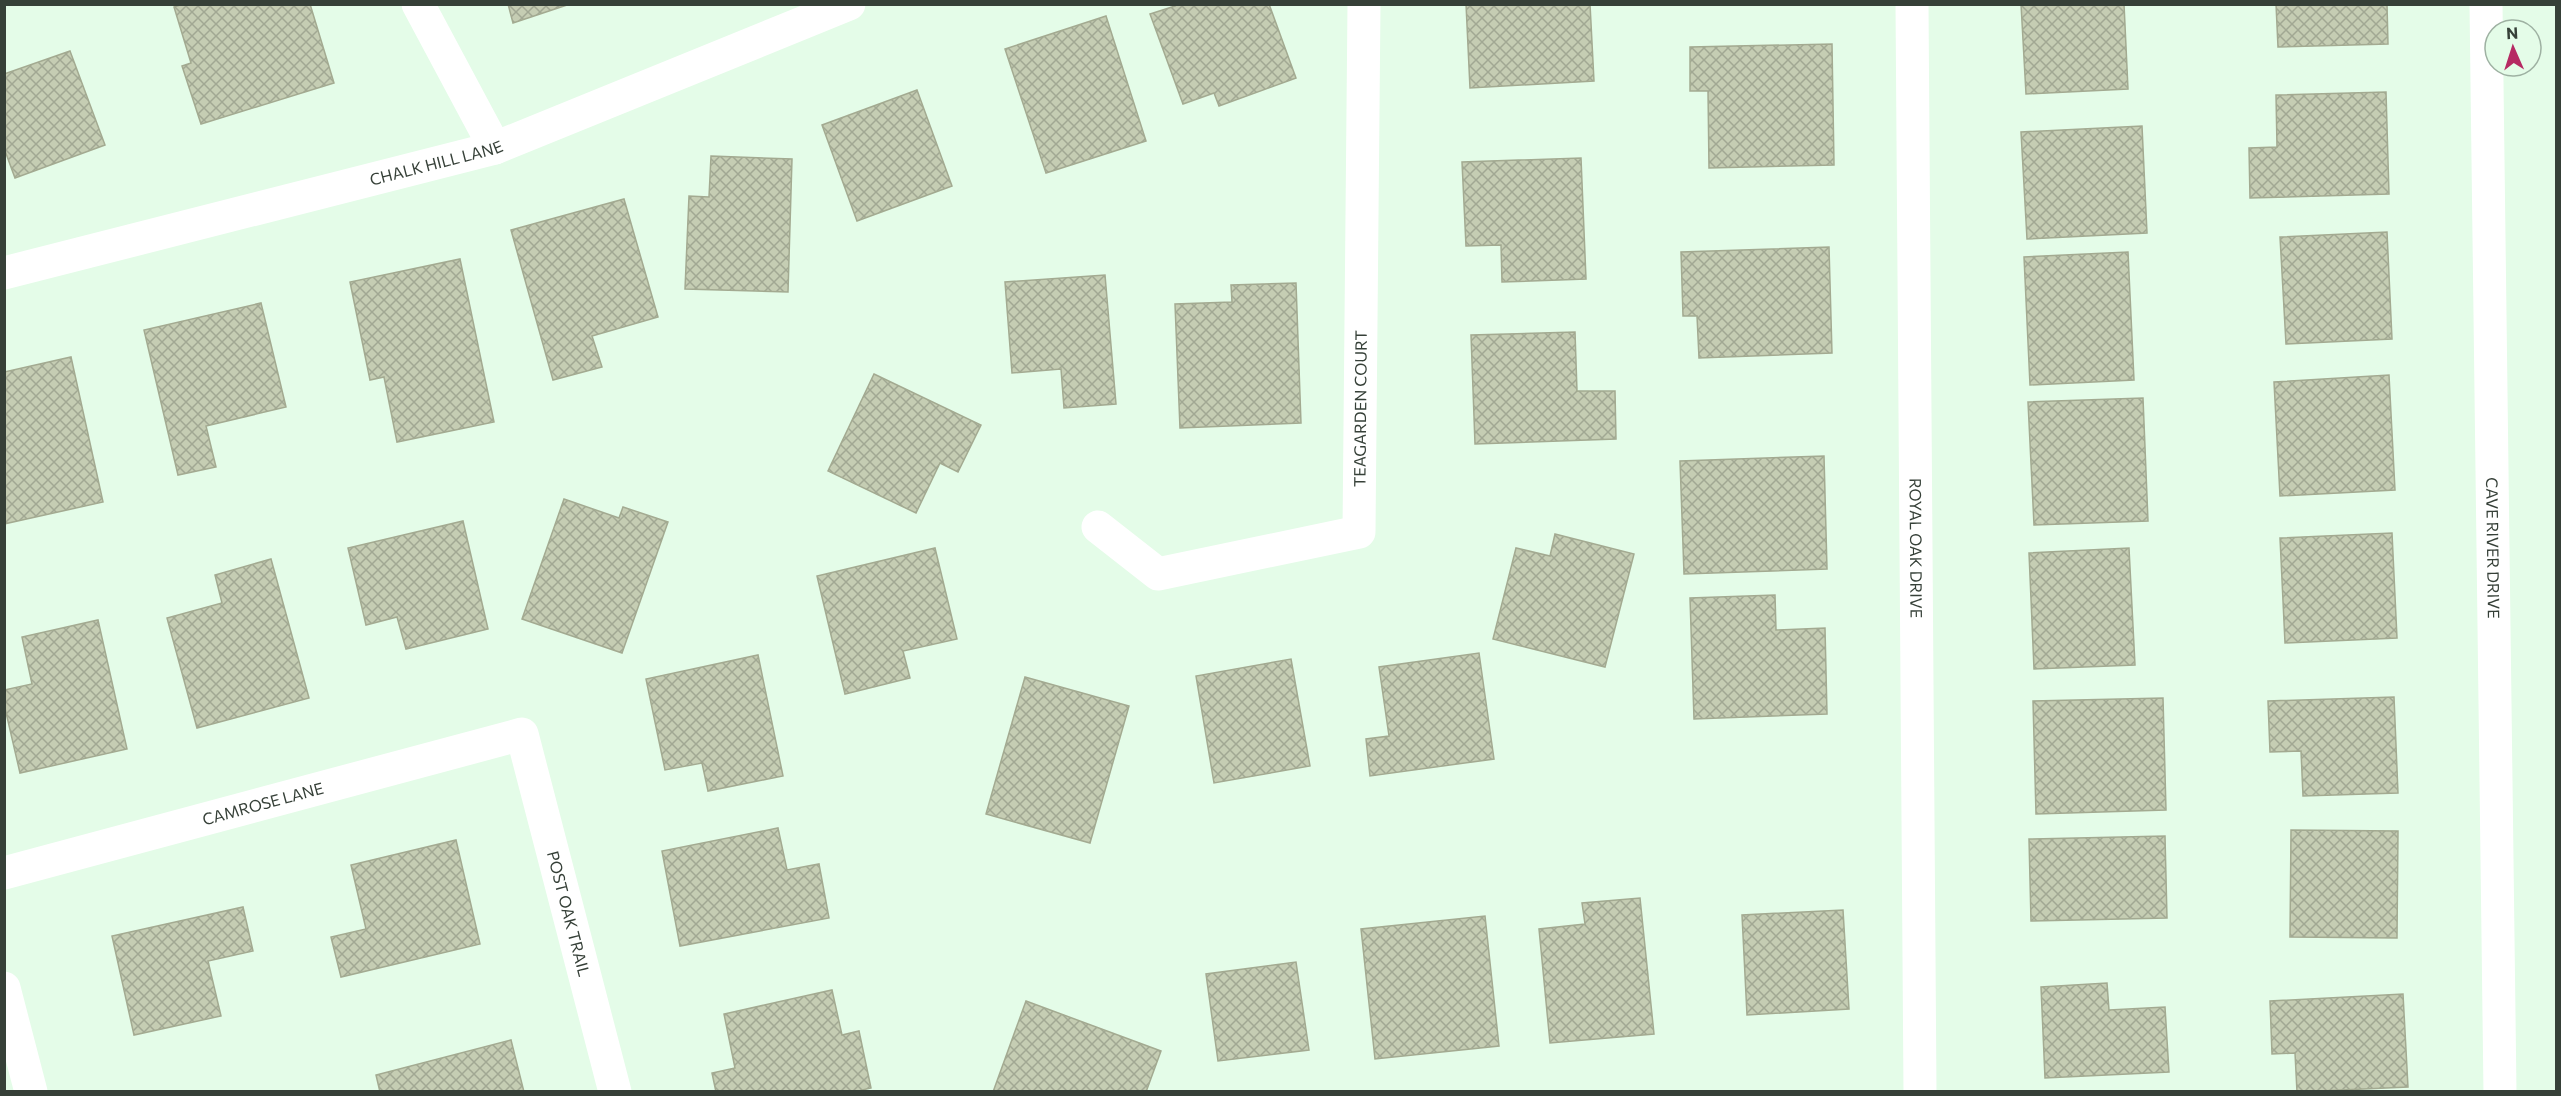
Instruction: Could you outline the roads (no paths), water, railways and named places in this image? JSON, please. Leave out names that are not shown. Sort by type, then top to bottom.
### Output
[{"type":"street","points":[[418,4],[495,148]]},
{"type":"street","name":"CHALK HILL LANE","points":[[4,273],[495,148],[849,4]]},
{"type":"street","name":"TEAGARDEN COURT","points":[[1098,527],[1158,574],[1359,532],[1364,4]]},
{"type":"street","name":"ROYAL OAK DRIVE","points":[[1912,4],[1920,1092]]},
{"type":"street","name":"CAVE RIVER DRIVE","points":[[2486,4],[2499,1092]]},
{"type":"street","name":"CAMROSE LANE","points":[[4,873],[522,734]]},
{"type":"street","name":"POST OAK TRAIL","points":[[522,734],[615,1092]]},
{"type":"street","points":[[4,988],[32,1092]]}]
